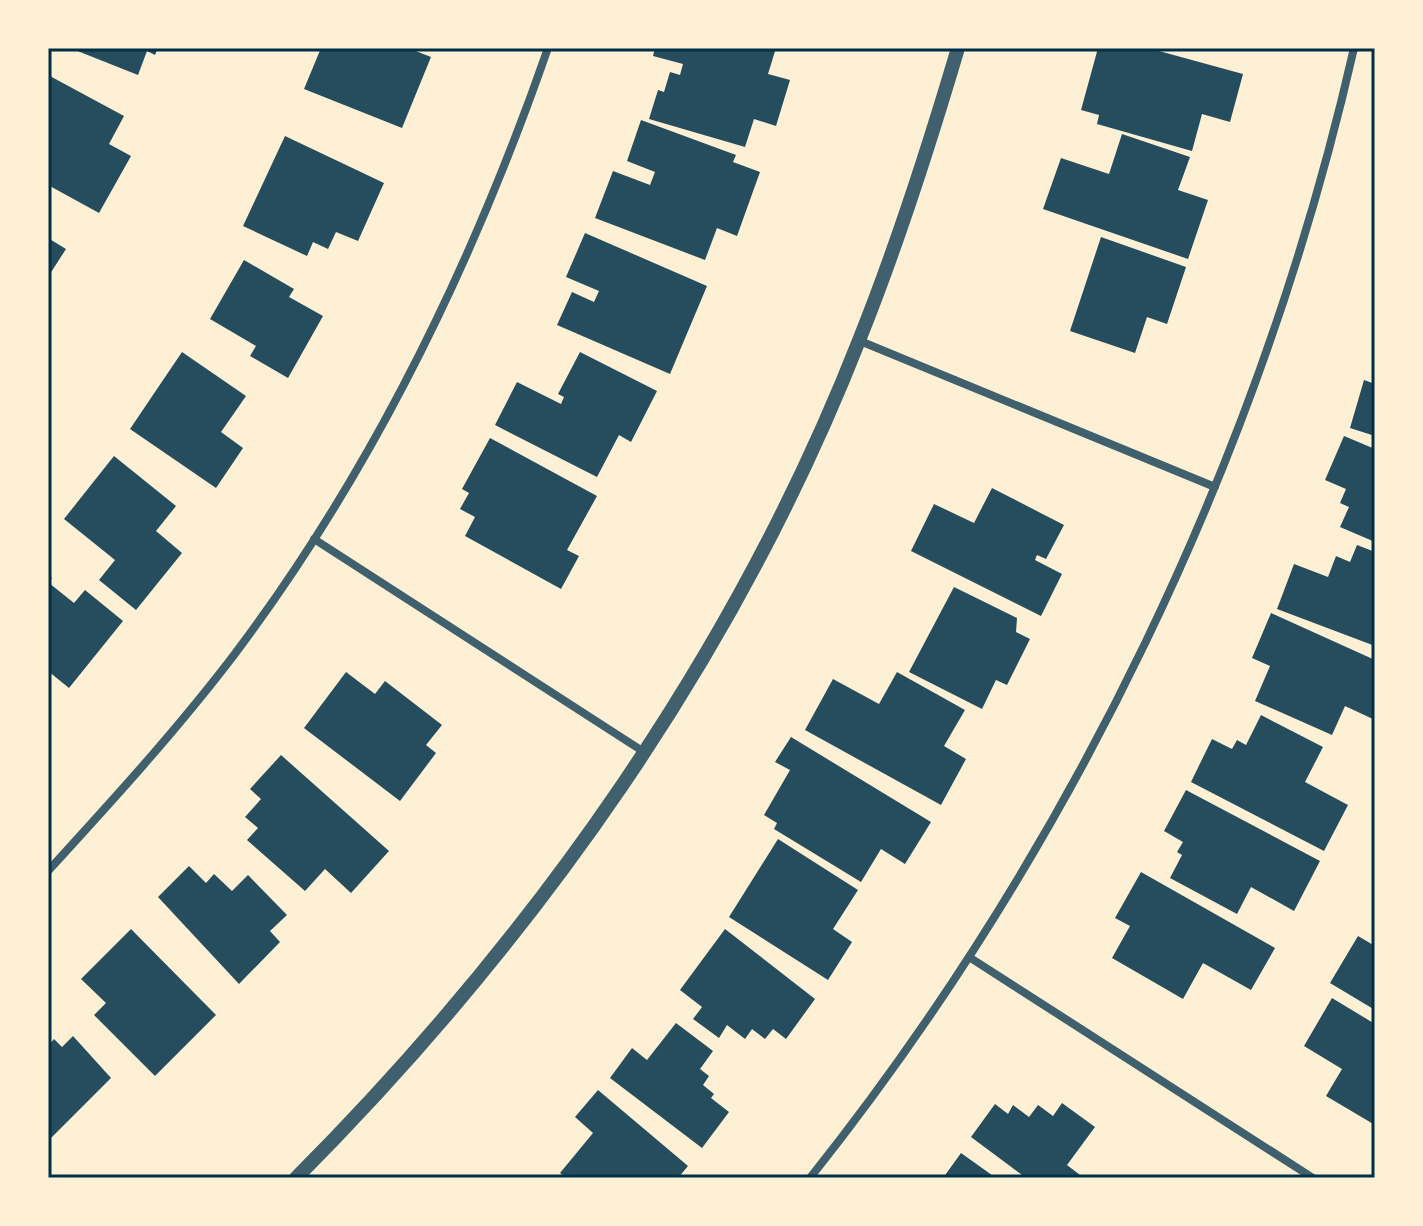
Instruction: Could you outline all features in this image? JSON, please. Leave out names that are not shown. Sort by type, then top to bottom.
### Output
[{"type":"street","points":[[48,871],[141,770],[225,665],[314,539],[408,379],[457,279],[515,143],[548,48]]},
{"type":"street","points":[[296,1178],[378,1096],[493,962],[573,857],[644,753],[728,613],[789,497],[860,341],[922,171],[958,48]]},
{"type":"street","points":[[810,1178],[860,1115],[969,957],[1048,827],[1120,693],[1215,487],[1285,296],[1354,48]]},
{"type":"street","points":[[860,341],[1215,487]]},
{"type":"street","points":[[314,539],[644,753]]},
{"type":"street","points":[[969,957],[1313,1178]]},
{"type":"building","points":[[70,48],[158,48],[155,55],[147,51],[138,75]]},
{"type":"building","points":[[321,48],[408,48],[431,57],[402,128],[304,89]]},
{"type":"building","points":[[655,48],[776,48],[768,74],[790,80],[776,126],[754,119],[745,147],[649,119],[658,90],[664,92],[670,72],[680,75],[683,64],[653,56]]},
{"type":"building","points":[[1098,48],[1148,48],[1243,74],[1230,122],[1202,114],[1192,151],[1097,124],[1099,115],[1081,110]]},
{"type":"building","points":[[48,75],[124,116],[109,144],[131,156],[99,213],[48,185]]},
{"type":"building","points":[[641,120],[736,155],[733,162],[760,172],[737,236],[717,228],[705,260],[595,218],[613,171],[650,185],[655,172],[627,161]]},
{"type":"building","points":[[1122,134],[1190,157],[1178,190],[1208,200],[1188,259],[1043,209],[1061,158],[1109,174]]},
{"type":"building","points":[[285,136],[384,183],[358,241],[336,232],[328,249],[313,242],[307,256],[243,226]]},
{"type":"building","points":[[585,233],[707,286],[670,374],[557,325],[572,292],[594,302],[599,291],[566,277]]},
{"type":"building","points":[[1101,237],[1186,267],[1167,324],[1147,317],[1135,353],[1070,331]]},
{"type":"building","points":[[48,238],[66,249],[48,277]]},
{"type":"building","points":[[244,260],[294,289],[289,297],[323,316],[288,378],[250,356],[256,346],[210,319]]},
{"type":"building","points":[[182,352],[246,396],[221,432],[243,448],[216,488],[130,429]]},
{"type":"building","points":[[580,352],[657,391],[631,442],[619,435],[597,477],[495,425],[517,382],[561,404],[564,397],[558,394]]},
{"type":"building","points":[[1364,380],[1375,384],[1375,436],[1350,428]]},
{"type":"building","points":[[1344,436],[1375,449],[1375,542],[1340,527],[1349,507],[1340,503],[1346,489],[1325,480]]},
{"type":"building","points":[[490,438],[597,496],[567,550],[579,556],[561,589],[465,536],[475,517],[460,509],[469,493],[462,489]]},
{"type":"building","points":[[114,456],[176,506],[156,531],[182,553],[136,610],[99,580],[115,560],[64,519]]},
{"type":"building","points":[[992,488],[1064,525],[1046,559],[1037,555],[1035,560],[1062,574],[1041,616],[911,551],[934,504],[974,523]]},
{"type":"building","points":[[1357,545],[1375,552],[1375,646],[1277,609],[1294,564],[1328,577],[1336,556],[1350,562]]},
{"type":"building","points":[[48,574],[52,578],[49,583],[74,603],[85,590],[123,621],[69,688],[48,671]]},
{"type":"building","points":[[954,587],[1017,618],[1016,632],[1030,639],[1007,685],[996,680],[982,709],[909,672]]},
{"type":"building","points":[[1271,613],[1375,660],[1375,720],[1345,706],[1332,735],[1255,701],[1270,666],[1252,658]]},
{"type":"building","points":[[346,672],[375,694],[385,681],[442,725],[426,745],[436,753],[400,801],[304,728]]},
{"type":"building","points":[[897,672],[965,710],[944,746],[966,759],[941,805],[805,730],[833,679],[879,704]]},
{"type":"building","points":[[1261,715],[1323,747],[1305,782],[1348,805],[1324,851],[1191,782],[1212,739],[1232,749],[1237,740],[1246,745]]},
{"type":"building","points":[[791,737],[931,822],[905,864],[881,849],[861,882],[774,829],[777,823],[764,815],[790,770],[775,762]]},
{"type":"building","points":[[281,755],[389,851],[351,893],[325,869],[305,891],[247,840],[258,828],[245,817],[261,799],[250,789]]},
{"type":"building","points":[[1186,790],[1320,861],[1294,911],[1251,887],[1237,914],[1170,878],[1182,855],[1177,852],[1183,842],[1164,831]]},
{"type":"building","points":[[778,839],[858,890],[833,929],[852,942],[828,980],[729,917]]},
{"type":"building","points":[[189,866],[206,883],[214,874],[232,891],[248,875],[287,915],[270,931],[280,942],[239,984],[158,897]]},
{"type":"building","points":[[1141,872],[1275,948],[1251,990],[1203,963],[1183,999],[1112,958],[1130,926],[1115,918]]},
{"type":"building","points":[[131,929],[216,1015],[155,1076],[94,1015],[106,1003],[81,979]]},
{"type":"building","points":[[725,929],[815,999],[786,1039],[773,1029],[765,1039],[752,1029],[745,1039],[727,1025],[719,1038],[693,1019],[702,1007],[680,990]]},
{"type":"building","points":[[1358,936],[1375,946],[1375,1010],[1330,983]]},
{"type":"building","points":[[1332,998],[1375,1024],[1375,1125],[1326,1096],[1342,1069],[1304,1046]]},
{"type":"building","points":[[676,1023],[713,1051],[700,1069],[709,1076],[703,1085],[714,1094],[711,1098],[729,1112],[702,1148],[610,1078],[632,1048],[647,1060]]},
{"type":"building","points":[[73,1036],[111,1078],[50,1139],[48,1046],[54,1039],[62,1047]]},
{"type":"building","points":[[598,1090],[688,1166],[678,1178],[566,1178],[560,1173],[593,1133],[575,1117]]},
{"type":"building","points":[[1062,1103],[1095,1127],[1067,1165],[1084,1178],[1026,1178],[971,1137],[995,1104],[1008,1114],[1013,1105],[1029,1117],[1038,1105],[1053,1116]]},
{"type":"building","points":[[961,1153],[996,1178],[943,1178]]}]
